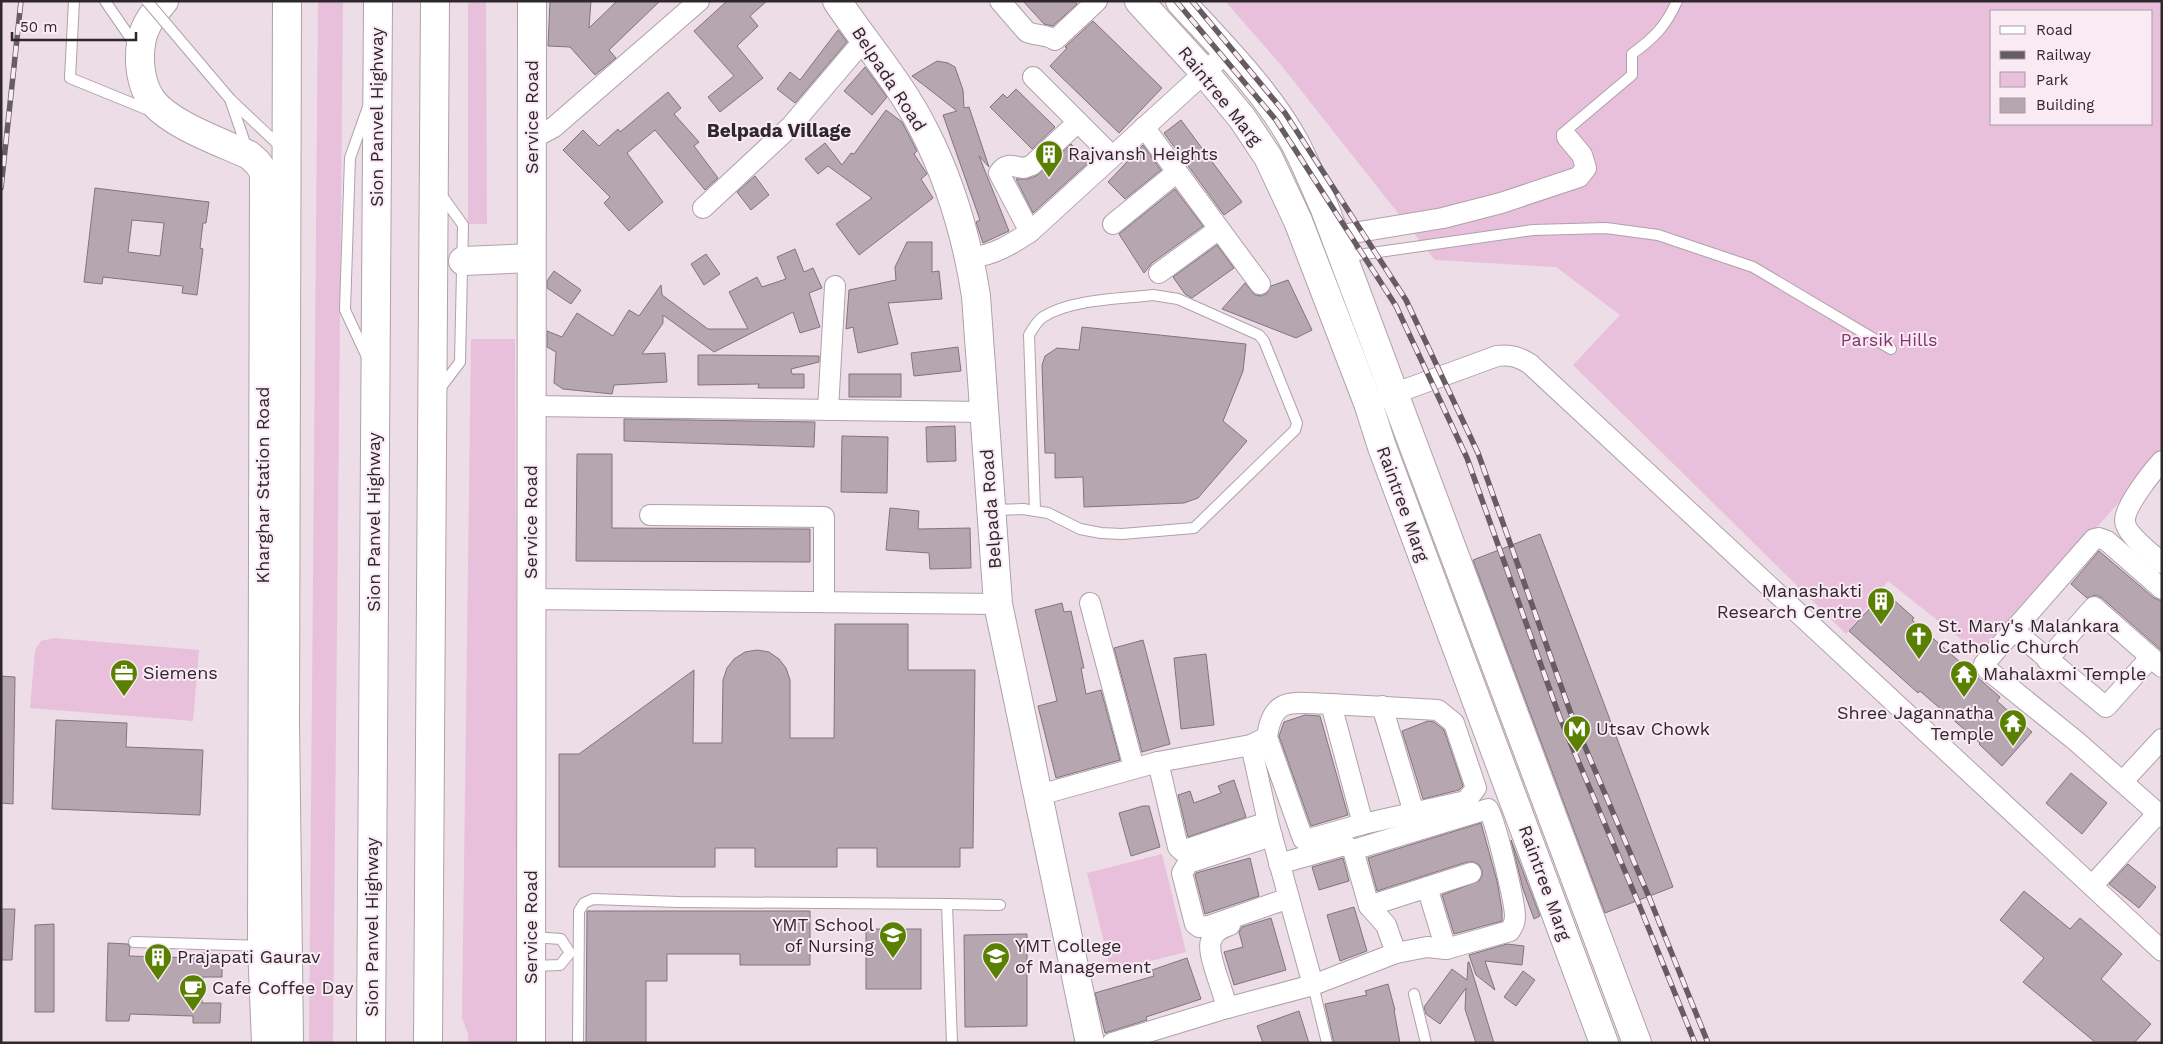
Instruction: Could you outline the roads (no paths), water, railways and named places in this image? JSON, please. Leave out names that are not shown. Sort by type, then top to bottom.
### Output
[{"type":"main road","name":"Kharghar Station Road","points":[[164,1],[150,17],[142,34],[140,51],[141,77],[151,99],[175,121],[249,155],[264,172],[274,721],[289,1043]]},
{"type":"main road","name":"Kharghar Station Road","points":[[266,1043],[262,946],[274,721],[286,152],[287,1]]},
{"type":"main road","name":"Sion Panvel Highway","points":[[371,1043],[378,1]]},
{"type":"main road","points":[[428,1043],[435,1]]},
{"type":"main road","name":"Service Road","points":[[531,1043],[532,1]]},
{"type":"main road","name":"Belpada Road","points":[[837,1],[902,92],[924,130],[960,216],[970,258],[976,296],[998,604],[1090,1043]]},
{"type":"main road","name":"Raintree Marg","points":[[1138,1],[1204,72],[1242,118],[1268,157],[1298,221],[1368,403],[1382,447],[1604,1043]]},
{"type":"main road","name":"Raintree Marg","points":[[1180,1],[1227,52],[1266,100],[1294,142],[1325,209],[1396,393],[1637,1043]]},
{"type":"main road","points":[[463,261],[531,258]]},
{"type":"street","points":[[532,134],[543,133],[554,127],[699,1]]},
{"type":"street","points":[[1000,1],[1027,32],[1033,35],[1047,35],[1055,40],[1097,1]]},
{"type":"street","points":[[703,208],[791,126],[864,40]]},
{"type":"street","points":[[970,258],[988,256],[1006,248],[1030,232],[1227,52]]},
{"type":"street","points":[[1033,77],[1112,156]]},
{"type":"street","points":[[1030,232],[999,173],[1007,165],[1011,164],[1024,168],[1032,165],[1078,122]]},
{"type":"street","points":[[1144,128],[1260,284]]},
{"type":"street","points":[[1339,246],[1502,203],[1580,177],[1586,168],[1582,155],[1567,137]]},
{"type":"street","points":[[1113,224],[1177,172]]},
{"type":"street","points":[[1159,274],[1219,229]]},
{"type":"street","points":[[828,410],[835,286]]},
{"type":"street","points":[[1368,403],[1497,356],[1513,356],[1530,364],[2162,951]]},
{"type":"street","points":[[531,406],[984,412]]},
{"type":"street","points":[[2162,461],[2128,509],[2124,520],[2128,530],[2135,538],[2162,563]]},
{"type":"street","points":[[650,515],[824,517],[824,602]]},
{"type":"street","points":[[2092,886],[2160,815],[2123,781],[1988,670],[1984,664],[1987,658],[2094,539],[2099,538],[2107,541],[2162,588]]},
{"type":"street","points":[[531,599],[998,604]]},
{"type":"street","points":[[1090,603],[1178,847],[1182,851],[1271,834],[1301,836]]},
{"type":"street","points":[[2013,630],[2047,660],[2106,707],[2156,662],[2094,607],[2047,660]]},
{"type":"street","points":[[1259,741],[1301,836],[1306,840],[1363,824],[1466,801],[1476,788],[1454,723],[1438,710],[1331,704],[1284,704],[1276,710],[1259,741],[1271,834],[1314,985]]},
{"type":"street","points":[[1331,704],[1363,824]]},
{"type":"street","points":[[1382,706],[1414,813]]},
{"type":"street","points":[[2123,781],[2162,739]]},
{"type":"street","points":[[1039,795],[1147,765],[1259,741]]},
{"type":"street","points":[[1147,765],[1155,786]]},
{"type":"street","points":[[1112,1043],[1227,1008],[1314,985],[1396,953],[1427,948],[1446,949],[1510,931],[1514,925],[1515,916],[1504,862],[1488,809],[1353,850]]},
{"type":"street","points":[[1271,834],[1188,863],[1185,866],[1182,873],[1195,924],[1199,927],[1209,926],[1290,900]]},
{"type":"street","points":[[1279,864],[1346,845],[1353,850],[1369,906],[1386,925],[1396,953]]},
{"type":"street","points":[[1369,906],[1470,872]]},
{"type":"street","points":[[1427,887],[1446,949]]},
{"type":"street","points":[[1227,1008],[1209,950],[1214,934],[1220,928],[1290,900]]},
{"type":"lane","points":[[74,1],[70,78],[175,121]]},
{"type":"lane","points":[[105,1],[140,51]]},
{"type":"lane","points":[[147,1],[230,99],[286,152]]},
{"type":"lane","points":[[1567,137],[1562,134],[1632,75],[1632,54],[1655,37],[1670,16],[1677,1]]},
{"type":"lane","points":[[230,99],[249,155]]},
{"type":"lane","points":[[432,398],[460,362],[463,261],[463,225],[434,184]]},
{"type":"lane","points":[[1339,246],[1533,230],[1606,228],[1658,235],[1753,267],[1891,349]]},
{"type":"lane","points":[[992,510],[1035,510],[1048,512],[1080,529],[1101,533],[1194,528],[1203,522],[1292,435],[1297,424],[1264,341],[1259,335],[1178,299],[1165,296],[1153,295],[1073,305],[1042,317],[1029,335],[1035,510]]},
{"type":"lane","points":[[578,1043],[574,953],[579,911],[584,903],[593,899],[678,902],[1000,905]]},
{"type":"lane","points":[[947,904],[952,1043]]},
{"type":"lane","points":[[531,937],[560,939],[574,953]]},
{"type":"lane","points":[[134,942],[262,946]]},
{"type":"lane","points":[[531,966],[560,964],[574,953]]},
{"type":"lane","points":[[1314,985],[1326,1043]]},
{"type":"lane","points":[[1414,994],[1426,1043]]},
{"type":"railway","points":[[1,188],[21,1]]},
{"type":"railway","points":[[1176,1],[1276,120],[1396,306],[1467,458],[1560,718],[1695,1043]]},
{"type":"railway","points":[[1192,1],[1285,113],[1406,300],[1478,453],[1571,714],[1649,897],[1708,1043]]},
{"type":"place","name":"Rajvansh Heights","points":[[1049,178]]},
{"type":"place","name":"Manashakti Research Centre","points":[[1881,625]]},
{"type":"place","name":"St. Mary's Malankara Catholic Church","points":[[1919,660]]},
{"type":"place","name":"Siemens","points":[[124,697]]},
{"type":"place","name":"Mahalaxmi Temple","points":[[1964,698]]},
{"type":"place","name":"Shree Jagannatha Temple","points":[[2013,747]]},
{"type":"place","name":"Utsav Chowk","points":[[1577,753]]},
{"type":"place","name":"YMT School of Nursing","points":[[893,959]]},
{"type":"place","name":"YMT College of Management","points":[[996,980]]},
{"type":"place","name":"Prajapati Gaurav","points":[[158,981]]},
{"type":"place","name":"Cafe Coffee Day","points":[[193,1012]]},
{"type":"district","name":"Belpada Village","points":[[779,130]]},
{"type":"park label","name":"Parsik Hills","points":[[1889,340]]}]
